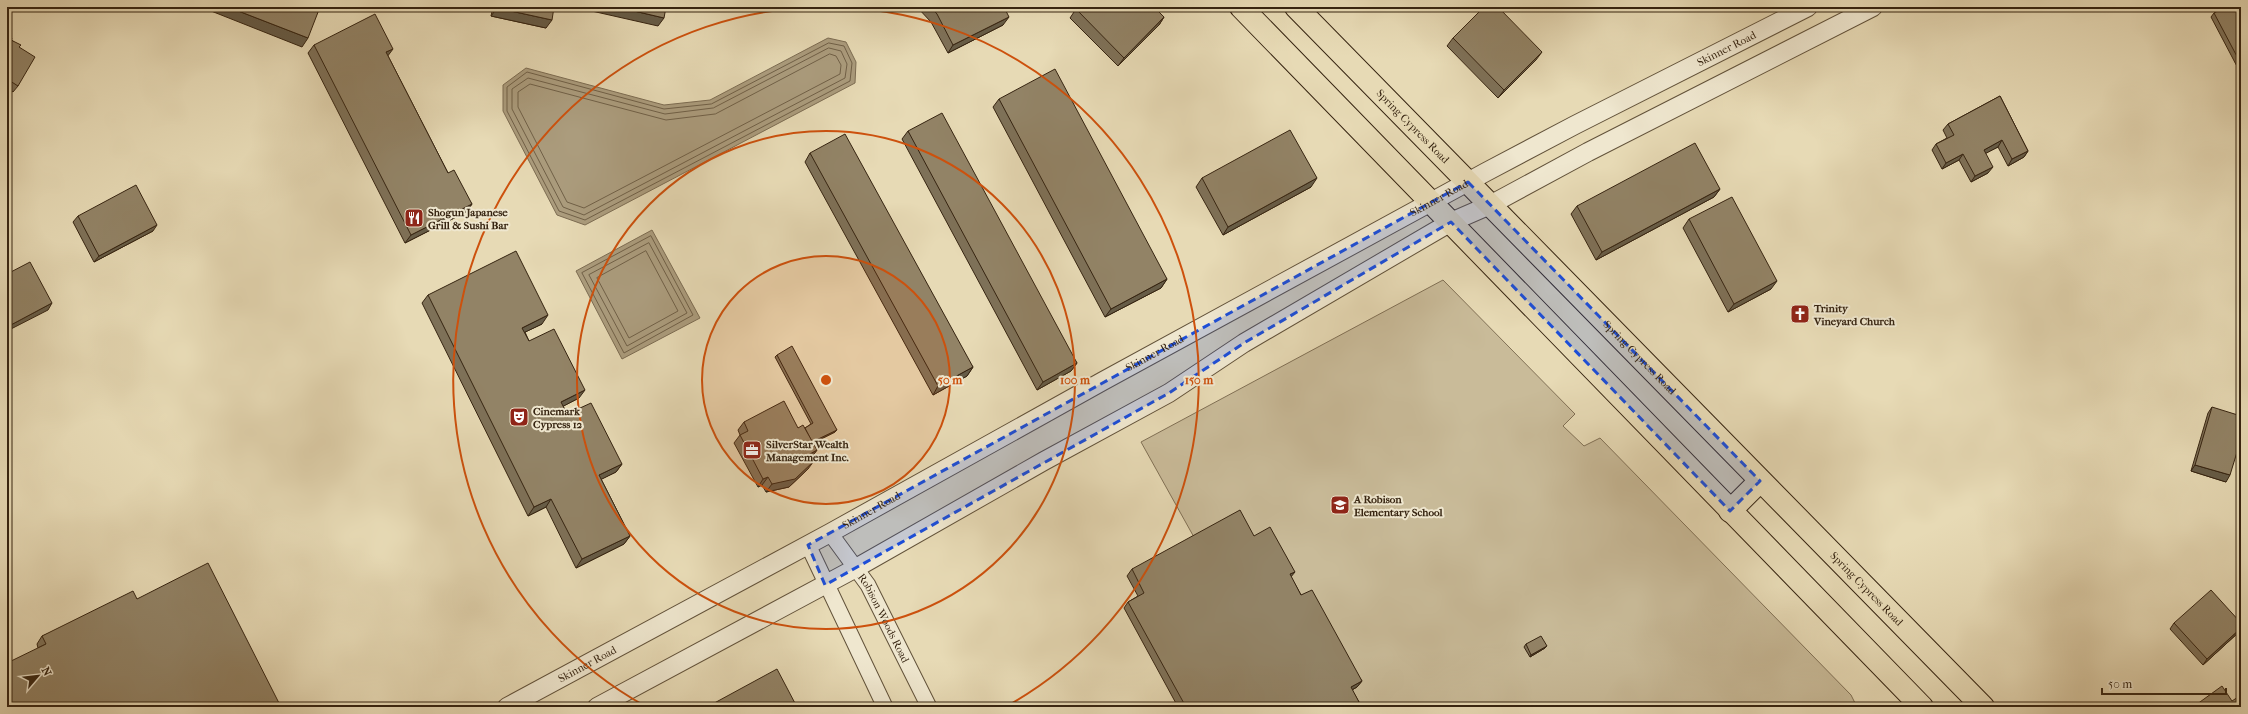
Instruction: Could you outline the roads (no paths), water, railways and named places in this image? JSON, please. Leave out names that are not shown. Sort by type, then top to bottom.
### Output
[{"type":"main road","points":[[1240,7],[1922,707]]},
{"type":"main road","name":"Spring Cypress Road","points":[[1296,7],[1983,707]]},
{"type":"main road","points":[[1730,511],[1760,481]]},
{"type":"street","points":[[597,707],[856,568],[1037,465],[1169,393],[1244,343],[1451,222],[1490,206],[1588,152],[1873,7]]},
{"type":"street","name":"Skinner Road","points":[[507,707],[830,533],[1103,381],[1468,182],[1575,125],[1805,8]]},
{"type":"street","points":[[1805,8],[1816,36]]},
{"type":"street","name":"Robison Woods Road","points":[[830,533],[868,585],[929,707]]},
{"type":"street","points":[[808,545],[825,585],[885,707]]},
{"type":"water","points":[[828,38],[846,42],[856,62],[855,83],[585,225],[557,215],[503,111],[503,85],[526,68],[664,105],[710,100]]},
{"type":"water","points":[[652,230],[700,318],[622,359],[576,271]]},
{"type":"place","name":"Shogun Japanese Grill & Sushi Bar","points":[[414,218]]},
{"type":"place","name":"Trinity Vineyard Church","points":[[1800,314]]},
{"type":"place","name":"Cinemark Cypress 12","points":[[519,417]]},
{"type":"place","name":"SilverStar Wealth Management Inc.","points":[[752,450]]},
{"type":"place","name":"A Robison Elementary School","points":[[1340,505]]}]
